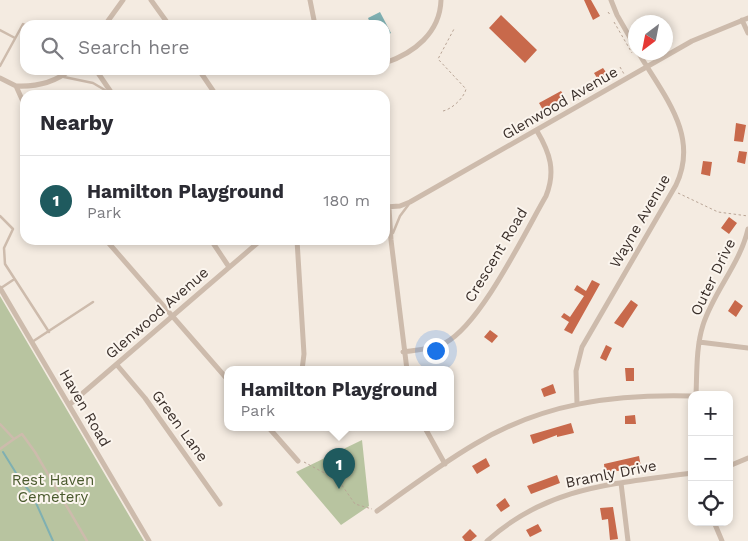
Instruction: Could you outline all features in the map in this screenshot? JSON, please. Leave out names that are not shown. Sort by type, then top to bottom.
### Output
[{"type":"street","points":[[109,20],[123,0]]},
{"type":"street","points":[[151,0],[165,20]]},
{"type":"street","points":[[310,0],[314,20]]},
{"type":"street","points":[[390,61],[414,49],[429,35],[438,18],[441,0]]},
{"type":"street","points":[[611,0],[628,34]]},
{"type":"street","points":[[745,19],[748,33]]},
{"type":"street","name":"Glenwood Avenue","points":[[390,206],[410,202],[692,41],[745,19]]},
{"type":"street","name":"Wayne Avenue","points":[[577,404],[576,371],[582,347],[673,190],[683,171],[686,158],[683,133],[643,60]]},
{"type":"street","points":[[99,75],[109,90]]},
{"type":"street","points":[[202,75],[213,90]]},
{"type":"street","points":[[0,78],[16,86],[31,87],[52,82],[62,76]]},
{"type":"street","points":[[16,86],[20,95]]},
{"type":"street","name":"Crescent Road","points":[[404,352],[443,344],[458,335],[478,312],[546,196],[551,184],[551,158],[537,131]]},
{"type":"street","name":"Outer Drive","points":[[696,391],[699,342],[709,312],[742,249],[748,230]]},
{"type":"street","points":[[390,240],[406,366]]},
{"type":"street","points":[[110,245],[224,375]]},
{"type":"street","points":[[215,245],[230,267]]},
{"type":"street","name":"Glenwood Avenue","points":[[69,405],[255,245]]},
{"type":"street","points":[[297,245],[304,354],[302,366]]},
{"type":"street","name":"Haven Road","points":[[0,288],[149,541]]},
{"type":"street","points":[[699,342],[748,348]]},
{"type":"street","name":"Green Lane","points":[[117,365],[144,398],[220,504]]},
{"type":"street","points":[[377,511],[474,444],[531,417],[577,404],[628,396],[688,396]]},
{"type":"street","points":[[272,431],[298,461]]},
{"type":"street","points":[[427,431],[445,464]]},
{"type":"street","points":[[733,464],[748,458]]},
{"type":"street","name":"Bramly Drive","points":[[487,541],[535,506],[576,491],[688,474]]},
{"type":"street","points":[[621,483],[628,541]]},
{"type":"street","points":[[716,526],[722,541]]},
{"type":"lane","points":[[0,66],[20,29]]},
{"type":"lane","points":[[0,30],[15,38]]},
{"type":"lane","points":[[62,76],[93,83],[104,90]]},
{"type":"lane","points":[[390,240],[400,216],[410,202]]},
{"type":"lane","points":[[0,216],[14,229],[3,253],[5,264],[49,332]]},
{"type":"lane","points":[[0,288],[14,279]]},
{"type":"lane","points":[[32,342],[93,302]]},
{"type":"lane","points":[[0,424],[14,440]]},
{"type":"lane","points":[[0,449],[22,434],[35,452],[87,541]]},
{"type":"path","points":[[608,12],[628,46]]},
{"type":"path","points":[[443,111],[459,101],[466,91],[466,88],[438,59],[454,29]]},
{"type":"path","points":[[620,67],[624,75]]},
{"type":"path","points":[[621,76],[630,72]]},
{"type":"path","points":[[604,80],[607,85]]},
{"type":"path","points":[[603,87],[613,82]]},
{"type":"path","points":[[590,86],[593,92],[598,90]]},
{"type":"path","points":[[575,93],[578,101],[585,98]]},
{"type":"path","points":[[562,101],[565,109],[571,105]]},
{"type":"path","points":[[548,110],[552,116]]},
{"type":"path","points":[[546,119],[558,113]]},
{"type":"path","points":[[673,190],[718,212],[748,216]]},
{"type":"path","points":[[298,461],[308,463],[339,481],[354,504],[377,511]]},
{"type":"green space","name":"Rest Haven Cemetery","points":[[0,296],[144,541],[0,541]]},
{"type":"green space","points":[[362,440],[369,506],[341,525],[296,472]]},
{"type":"water","points":[[380,12],[384,20],[369,20],[368,18]]},
{"type":"building","points":[[584,0],[591,0],[600,16],[593,20]]},
{"type":"building","points":[[501,15],[537,50],[525,63],[489,28]]},
{"type":"building","points":[[603,68],[608,75],[599,81],[594,73]]},
{"type":"building","points":[[561,91],[565,97],[543,110],[539,103]]},
{"type":"building","points":[[736,123],[746,125],[743,142],[734,141]]},
{"type":"building","points":[[739,151],[747,152],[745,164],[737,162]]},
{"type":"building","points":[[703,161],[712,162],[710,176],[701,174]]},
{"type":"building","points":[[729,217],[737,223],[729,234],[721,228]]},
{"type":"building","points":[[592,280],[600,284],[572,334],[564,330],[569,322],[561,317],[564,313],[570,317],[584,296],[574,290],[577,285],[586,291]]},
{"type":"building","points":[[631,300],[638,305],[623,328],[614,323]]},
{"type":"building","points":[[735,300],[743,306],[736,317],[728,311]]},
{"type":"building","points":[[490,330],[498,336],[492,343],[484,337]]},
{"type":"building","points":[[606,345],[612,348],[606,361],[600,358]]},
{"type":"building","points":[[625,368],[634,368],[634,381],[626,381]]},
{"type":"building","points":[[553,384],[556,393],[544,397],[541,389]]},
{"type":"building","points":[[635,415],[636,424],[625,424],[625,416]]},
{"type":"building","points":[[571,423],[574,433],[557,437],[557,435],[533,444],[530,435]]},
{"type":"building","points":[[639,456],[641,467],[605,473],[604,464]]},
{"type":"building","points":[[486,458],[490,466],[477,474],[472,466]]},
{"type":"building","points":[[557,475],[560,483],[531,494],[527,486]]},
{"type":"building","points":[[505,498],[510,506],[501,512],[496,505]]},
{"type":"building","points":[[613,507],[618,539],[610,540],[608,519],[602,520],[600,508]]},
{"type":"building","points":[[538,524],[542,531],[530,537],[526,530]]},
{"type":"building","points":[[470,529],[477,536],[471,541],[465,541],[462,537]]},
{"type":"waterway","points":[[3,452],[21,481],[32,494],[53,541]]},
{"type":"place","name":"Hamilton Playground","points":[[339,489]]}]
